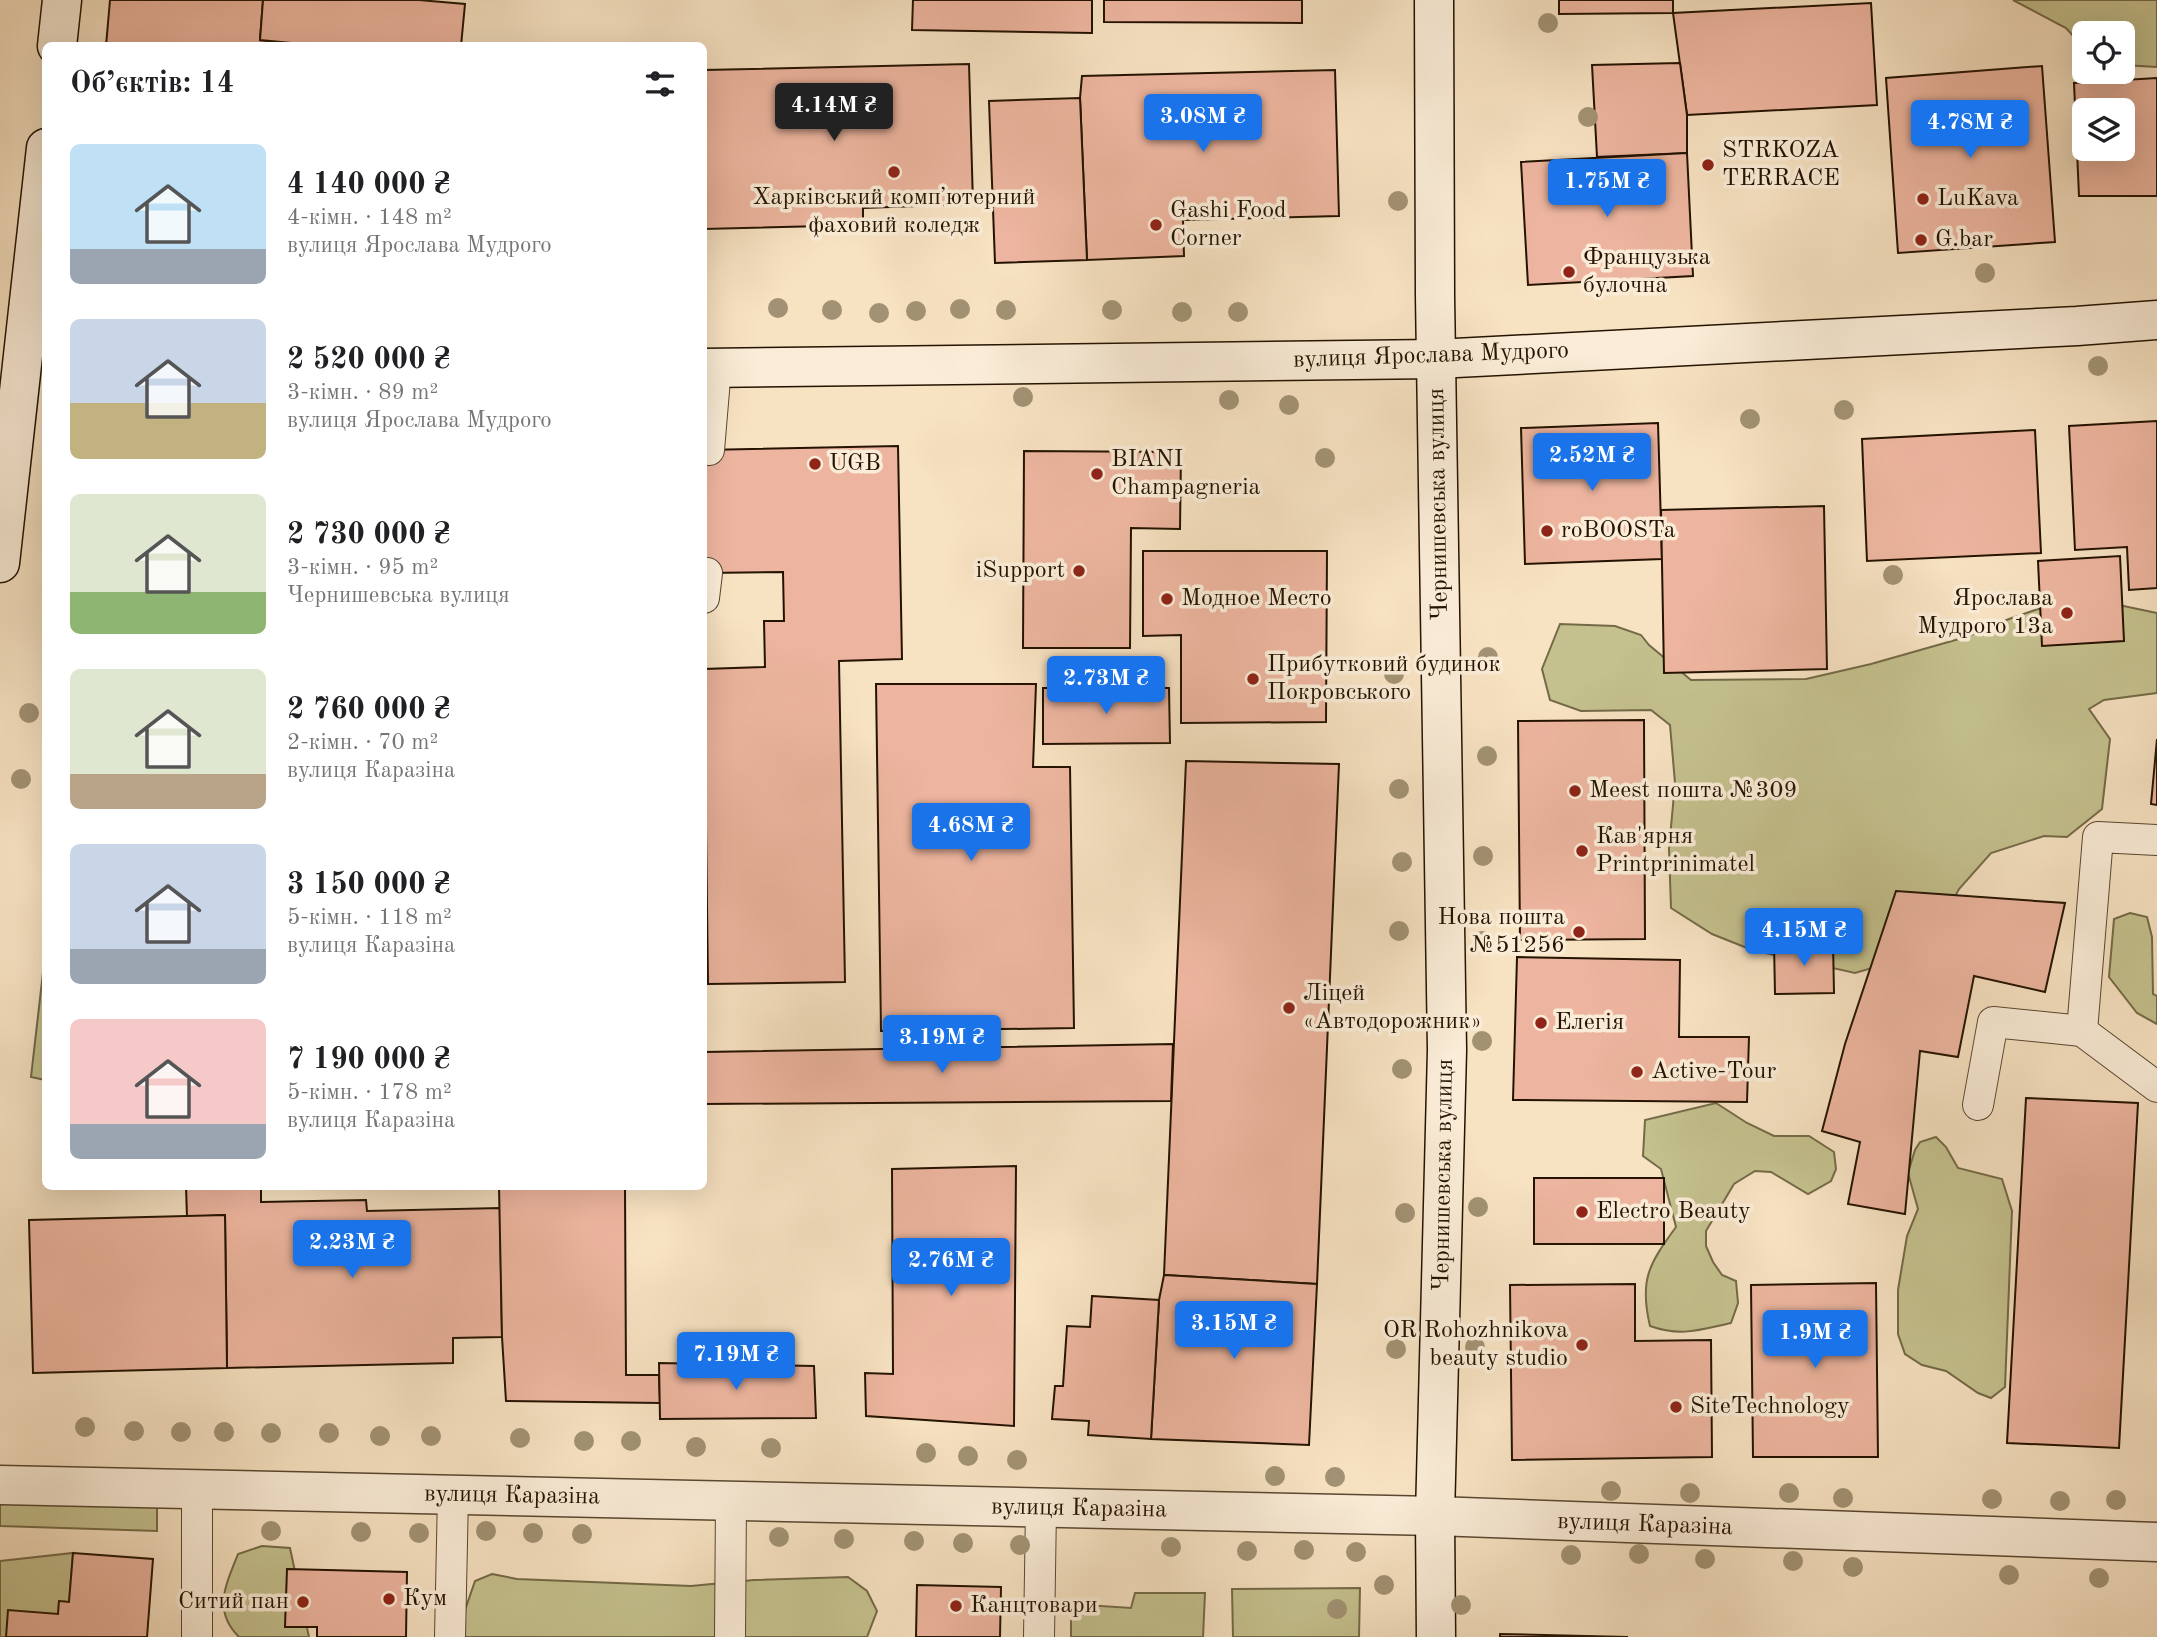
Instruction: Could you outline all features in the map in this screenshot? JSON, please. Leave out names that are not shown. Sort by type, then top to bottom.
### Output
[{"type":"street","points":[[57,42],[62,0]]},
{"type":"street","name":"Чернишевська вулиця","points":[[1434,0],[1436,359],[1447,1050],[1435,1516],[1436,1637]]},
{"type":"street","points":[[0,563],[42,186]]},
{"type":"street","name":"вулиця Ярослава Мудрого","points":[[710,368],[1436,359],[2157,320]]},
{"type":"street","name":"вулиця Каразіна","points":[[0,1485],[1435,1516],[2157,1542]]},
{"type":"lane","points":[[709,450],[710,368]]},
{"type":"lane","points":[[2082,1031],[2098,837],[2157,840]]},
{"type":"lane","points":[[1978,1105],[1993,1022],[2082,1031],[2157,1087]]},
{"type":"lane","points":[[197,1490],[197,1637]]},
{"type":"lane","points":[[450,1637],[453,1495]]},
{"type":"lane","points":[[730,1637],[731,1501]]},
{"type":"lane","points":[[1039,1637],[1041,1508]]},
{"type":"shaded area","points":[[2013,0],[2157,0],[2157,67],[2135,66],[2135,21],[2072,21],[2072,35],[2066,28]]},
{"type":"shaded area","points":[[2076,596],[2157,613],[2157,693],[2104,700],[2089,709],[2110,739],[2102,809],[2067,837],[2044,836],[1991,853],[1959,889],[1924,953],[1855,973],[1752,950],[1712,934],[1671,908],[1669,849],[1675,783],[1670,725],[1651,710],[1581,711],[1550,700],[1542,669],[1560,624],[1615,626],[1641,635],[1691,680],[1806,679],[1966,637]]},
{"type":"shaded area","points":[[2130,913],[2147,917],[2152,937],[2153,994],[2157,996],[2157,1024],[2137,1013],[2109,977],[2114,919]]},
{"type":"shaded area","points":[[42,981],[42,1079],[31,1077]]},
{"type":"shaded area","points":[[1716,1103],[1774,1136],[1809,1136],[1834,1152],[1836,1169],[1831,1181],[1808,1194],[1771,1172],[1755,1171],[1734,1184],[1706,1231],[1706,1246],[1713,1262],[1722,1275],[1736,1281],[1738,1303],[1731,1323],[1681,1332],[1661,1329],[1650,1326],[1646,1284],[1653,1262],[1676,1227],[1661,1169],[1643,1156],[1645,1120]]},
{"type":"shaded area","points":[[1936,1137],[1946,1147],[1958,1168],[2002,1179],[2012,1211],[2005,1387],[1991,1398],[1978,1393],[1946,1371],[1922,1365],[1905,1354],[1898,1334],[1898,1290],[1907,1236],[1918,1209],[1908,1173],[1920,1142]]},
{"type":"shaded area","points":[[0,1503],[157,1507],[157,1531],[0,1526]]},
{"type":"shaded area","points":[[262,1546],[290,1548],[309,1637],[239,1637],[231,1627],[226,1617],[224,1597],[233,1565],[238,1554]]},
{"type":"shaded area","points":[[73,1553],[69,1602],[59,1601],[58,1614],[6,1637],[0,1637],[0,1561]]},
{"type":"shaded area","points":[[492,1574],[517,1579],[691,1586],[754,1580],[848,1577],[867,1591],[877,1611],[867,1637],[463,1637],[464,1613],[475,1581]]},
{"type":"shaded area","points":[[1360,1588],[1359,1637],[1233,1637],[1232,1589]]},
{"type":"shaded area","points":[[1135,1593],[1205,1593],[1203,1637],[1071,1637],[1071,1604],[1131,1608]]},
{"type":"building","points":[[110,0],[263,0],[260,40],[281,42],[106,42]]},
{"type":"building","points":[[263,0],[419,0],[465,4],[461,42],[260,40]]},
{"type":"building","points":[[913,0],[1092,0],[1092,33],[912,30]]},
{"type":"building","points":[[1104,0],[1302,0],[1302,23],[1104,22]]},
{"type":"building","points":[[1559,0],[1673,0],[1673,13],[1559,14]]},
{"type":"building","points":[[1871,3],[1877,105],[1687,115],[1673,13]]},
{"type":"building","points":[[1680,63],[1687,115],[1687,153],[1597,157],[1592,65]]},
{"type":"building","points":[[969,64],[973,204],[863,208],[863,225],[707,229],[707,70]]},
{"type":"building","points":[[2042,66],[2055,242],[1898,253],[1886,78]]},
{"type":"building","points":[[1335,70],[1339,216],[1183,220],[1184,256],[1087,260],[1080,98],[1082,76]]},
{"type":"building","points":[[2157,78],[2157,196],[2079,196],[2077,161],[2135,161],[2135,98],[2075,98],[2074,84],[2135,84],[2135,79]]},
{"type":"building","points":[[1080,98],[1087,260],[995,263],[989,101]]},
{"type":"building","points":[[1687,153],[1693,276],[1528,285],[1521,162]]},
{"type":"building","points":[[2157,421],[2157,588],[2129,590],[2127,547],[2075,550],[2069,426]]},
{"type":"building","points":[[1658,423],[1662,559],[1525,564],[1521,428]]},
{"type":"building","points":[[2035,430],[2041,553],[1867,561],[1862,439]]},
{"type":"building","points":[[898,446],[902,659],[839,661],[845,982],[708,984],[707,669],[765,667],[764,621],[784,621],[783,572],[707,573],[707,450]]},
{"type":"building","points":[[1024,451],[1181,452],[1180,529],[1131,528],[1130,648],[1023,648]]},
{"type":"building","points":[[1824,506],[1827,669],[1664,673],[1661,510]]},
{"type":"building","name":"Прибутковий будинок Покровського","points":[[1143,551],[1327,551],[1326,722],[1181,723],[1181,635],[1143,636]]},
{"type":"building","points":[[2120,556],[2124,641],[2042,646],[2038,561]]},
{"type":"building","points":[[876,684],[1036,684],[1033,767],[1070,767],[1074,1028],[881,1031]]},
{"type":"building","points":[[1043,688],[1169,688],[1170,743],[1043,744]]},
{"type":"building","points":[[1644,720],[1645,939],[1520,940],[1518,721]]},
{"type":"building","points":[[2157,739],[2157,805],[2151,804]]},
{"type":"building","points":[[1186,761],[1339,764],[1317,1284],[1164,1275]]},
{"type":"building","points":[[1896,891],[2065,903],[2045,992],[1974,976],[1958,1057],[1920,1051],[1905,1214],[1848,1204],[1860,1142],[1822,1131],[1845,1044]]},
{"type":"building","points":[[1833,942],[1834,993],[1775,994],[1774,943]]},
{"type":"building","points":[[1517,957],[1680,960],[1679,1037],[1749,1037],[1747,1102],[1513,1100]]},
{"type":"building","points":[[1173,1044],[1171,1101],[707,1104],[707,1052]]},
{"type":"building","points":[[2026,1098],[2138,1103],[2119,1448],[2007,1443]]},
{"type":"building","points":[[1016,1166],[1014,1426],[866,1416],[865,1373],[893,1374],[892,1169]]},
{"type":"building","points":[[1534,1178],[1664,1178],[1664,1244],[1534,1244]]},
{"type":"building","points":[[186,1190],[261,1190],[261,1202],[366,1200],[367,1211],[500,1208],[502,1337],[453,1338],[453,1363],[227,1368],[225,1215],[187,1217]]},
{"type":"building","points":[[499,1190],[625,1190],[626,1375],[659,1375],[660,1403],[506,1401]]},
{"type":"building","points":[[225,1215],[227,1368],[33,1373],[29,1220]]},
{"type":"building","points":[[1164,1275],[1317,1284],[1309,1445],[1151,1439],[1159,1300]]},
{"type":"building","points":[[1876,1283],[1878,1457],[1753,1457],[1751,1285]]},
{"type":"building","points":[[1635,1284],[1635,1341],[1711,1340],[1712,1457],[1512,1460],[1510,1285]]},
{"type":"building","points":[[1092,1296],[1159,1300],[1151,1439],[1088,1435],[1089,1421],[1052,1419],[1055,1386],[1063,1386],[1067,1326],[1090,1327]]},
{"type":"building","points":[[659,1363],[814,1366],[816,1418],[660,1419]]},
{"type":"building","points":[[73,1553],[153,1559],[147,1637],[6,1637],[8,1610],[58,1614],[59,1601],[69,1602]]},
{"type":"building","points":[[287,1569],[407,1572],[406,1637],[317,1637],[317,1627],[285,1627]]},
{"type":"building","points":[[917,1585],[1001,1587],[1000,1637],[916,1637]]},
{"type":"building","points":[[1500,1634],[1628,1637],[1500,1637]]},
{"type":"place","name":"STRKOZA TERRACE","points":[[1708,165]]},
{"type":"place","name":"Харківський компʼютерний фаховий коледж","points":[[894,172]]},
{"type":"place","name":"LuKava","points":[[1923,199]]},
{"type":"place","name":"Gashi Food Corner","points":[[1156,225]]},
{"type":"place","name":"G.bar","points":[[1921,240]]},
{"type":"place","name":"Французька булочна","points":[[1569,272]]},
{"type":"place","name":"UGB","points":[[815,464]]},
{"type":"place","name":"BIANI Champagneria","points":[[1097,474]]},
{"type":"place","name":"roBOOSTa","points":[[1547,531]]},
{"type":"place","name":"iSupport","points":[[1079,571]]},
{"type":"place","name":"Модное Место","points":[[1167,599]]},
{"type":"place","name":"Ярослава Мудрого 13а","points":[[2067,613]]},
{"type":"place","name":"Прибутковий будинок Покровського","points":[[1253,679]]},
{"type":"place","name":"Meest пошта №309","points":[[1575,791]]},
{"type":"place","name":"Кав'ярня Printprinimatel","points":[[1582,851]]},
{"type":"place","name":"Нова пошта №51256","points":[[1579,932]]},
{"type":"place","name":"Ліцей «Автодорожник»","points":[[1289,1008]]},
{"type":"place","name":"Елегія","points":[[1541,1023]]},
{"type":"place","name":"Active-Tour","points":[[1637,1072]]},
{"type":"place","name":"Electro Beauty","points":[[1582,1212]]},
{"type":"place","name":"OR Rohozhnikova beauty studio","points":[[1582,1345]]},
{"type":"place","name":"SiteTechnology","points":[[1676,1407]]},
{"type":"place","name":"Кум","points":[[389,1599]]},
{"type":"place","name":"Ситий пан","points":[[303,1602]]},
{"type":"place","name":"Канцтовари","points":[[956,1606]]}]
